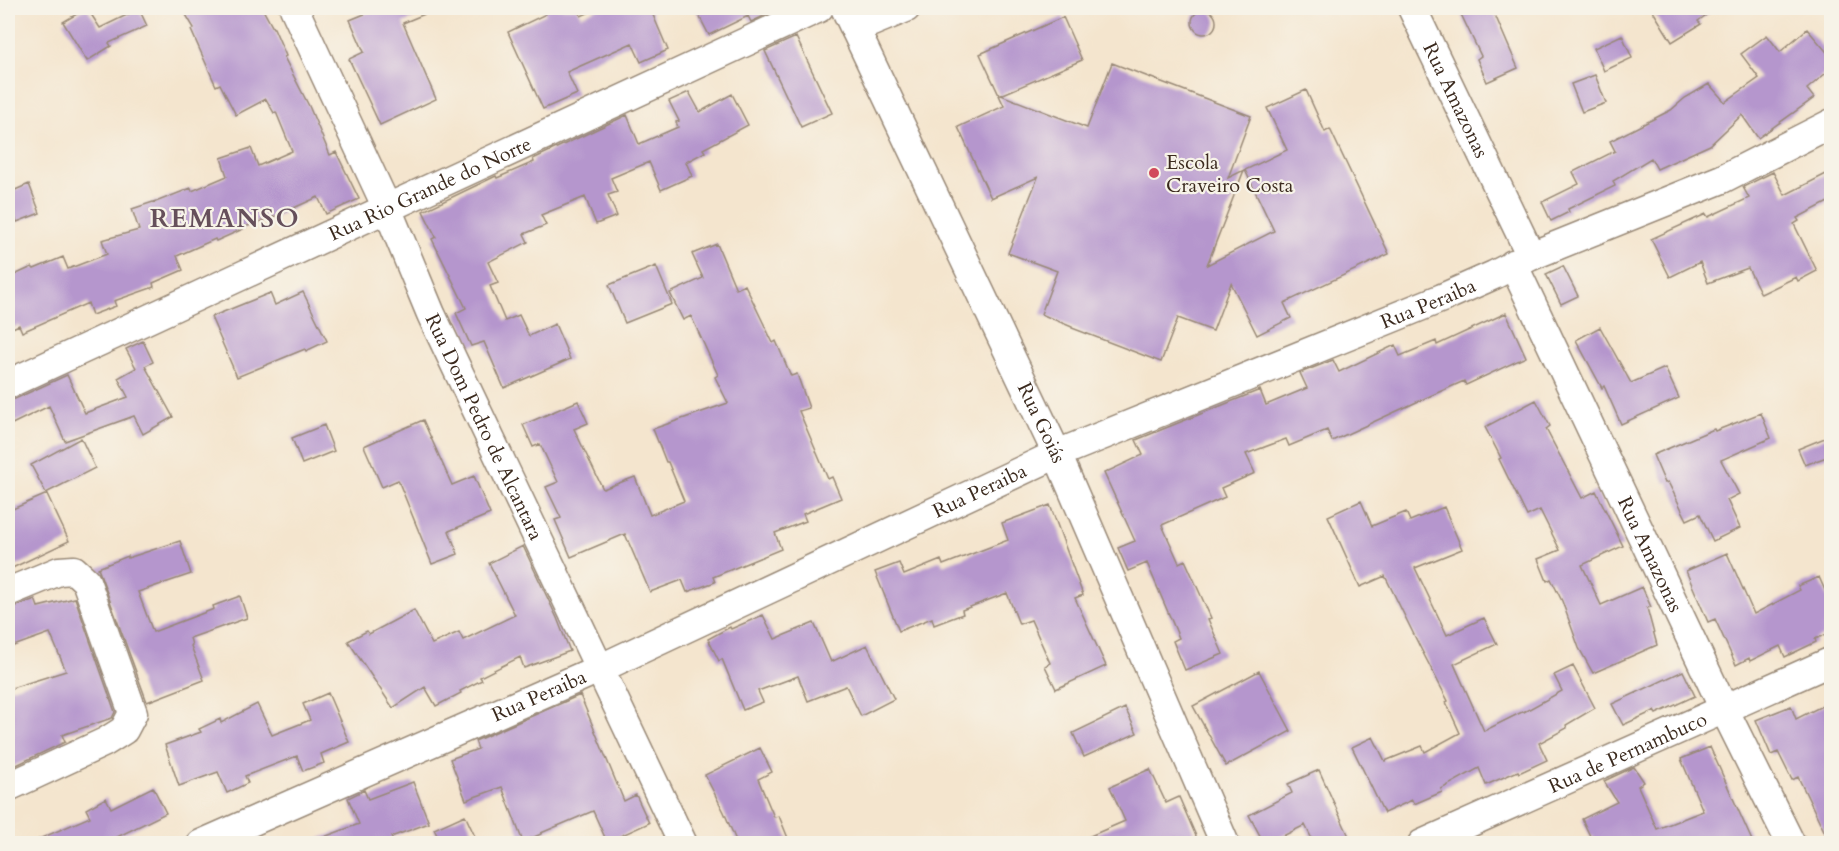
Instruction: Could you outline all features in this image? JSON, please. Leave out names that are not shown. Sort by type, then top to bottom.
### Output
[{"type":"street","name":"Rua Dom Pedro de Alcantara","points":[[294,8],[387,208],[431,314],[683,843]]},
{"type":"street","name":"Rua Rio Grande do Norte","points":[[8,384],[819,8]]},
{"type":"street","points":[[850,18],[906,8]]},
{"type":"street","name":"Rua Amazonas","points":[[1412,8],[1522,260],[1724,709],[1791,843]]},
{"type":"street","name":"Rua Goiás","points":[[850,18],[1057,454],[1225,843]]},
{"type":"street","name":"Rua Peraiba","points":[[201,843],[601,668],[1057,454],[1442,298],[1494,276],[1522,260],[1722,179],[1832,123]]},
{"type":"street","points":[[8,592],[59,572],[74,570],[86,580],[133,713],[124,730],[105,742],[8,787]]},
{"type":"street","name":"Rua de Pernambuco","points":[[1422,843],[1832,661]]},
{"type":"building","points":[[87,8],[100,28],[139,9],[147,26],[109,43],[111,46],[87,61],[63,22]]},
{"type":"building","points":[[182,8],[262,8],[274,28],[286,56],[284,57],[309,106],[330,155],[336,152],[359,199],[326,214],[318,197],[177,256],[183,270],[153,283],[154,287],[114,301],[116,306],[92,315],[88,303],[22,332],[19,325],[8,330],[8,278],[63,257],[68,269],[107,254],[102,240],[139,230],[132,209],[191,188],[192,191],[227,176],[221,158],[251,148],[258,166],[292,151],[276,112],[274,113],[266,99],[236,115],[220,84],[216,86],[191,30],[194,28]]},
{"type":"building","points":[[379,8],[439,8],[403,23],[436,99],[380,125],[349,59],[364,52],[350,20]]},
{"type":"building","points":[[543,8],[577,8],[581,16],[599,8],[650,8],[668,50],[641,62],[632,43],[567,72],[577,94],[543,109],[508,32],[546,14]]},
{"type":"building","points":[[695,8],[781,8],[751,22],[748,16],[709,35]]},
{"type":"building","points":[[1458,8],[1492,8],[1518,68],[1487,82],[1477,59],[1481,56]]},
{"type":"building","points":[[1651,8],[1716,8],[1698,21],[1701,24],[1672,42]]},
{"type":"building","points":[[1204,10],[1213,13],[1216,22],[1213,31],[1204,34],[1195,31],[1192,22],[1195,13]]},
{"type":"building","points":[[1063,17],[1082,60],[1001,95],[1087,128],[1112,63],[1251,116],[1228,178],[1244,170],[1207,265],[1274,231],[1245,170],[1287,150],[1267,108],[1306,90],[1325,132],[1330,129],[1389,254],[1284,303],[1291,318],[1257,335],[1231,283],[1213,331],[1178,318],[1161,362],[1041,314],[1057,271],[1008,253],[1038,177],[991,198],[958,127],[1004,106],[980,54]]},
{"type":"building","points":[[1807,29],[1832,58],[1832,68],[1807,89],[1814,98],[1758,138],[1742,115],[1710,145],[1657,169],[1651,158],[1613,181],[1615,186],[1568,209],[1569,212],[1551,221],[1542,202],[1579,184],[1573,172],[1615,151],[1610,141],[1671,110],[1685,98],[1709,84],[1725,102],[1759,78],[1741,54],[1767,35],[1780,52]]},
{"type":"building","points":[[1622,35],[1632,58],[1604,71],[1594,48]]},
{"type":"building","points":[[796,37],[832,113],[801,127],[765,51]]},
{"type":"building","points":[[1595,75],[1606,103],[1582,112],[1571,84]]},
{"type":"building","points":[[689,92],[700,112],[732,94],[748,125],[703,149],[705,152],[686,162],[692,176],[661,190],[649,162],[611,178],[617,192],[608,195],[617,216],[596,224],[585,197],[541,215],[546,225],[524,234],[528,242],[488,262],[498,283],[490,286],[505,321],[519,315],[529,336],[555,324],[570,359],[504,388],[484,342],[471,346],[456,313],[466,308],[432,239],[436,237],[423,211],[496,176],[497,178],[534,162],[533,159],[627,115],[639,144],[678,127],[676,122],[679,121],[669,101]]},
{"type":"building","points":[[1832,171],[1832,200],[1797,218],[1799,221],[1794,224],[1817,271],[1798,281],[1796,277],[1761,294],[1748,268],[1708,283],[1700,262],[1670,277],[1651,239],[1706,214],[1708,217],[1749,198],[1743,187],[1773,172],[1785,195]]},
{"type":"building","points":[[29,184],[40,213],[17,222],[8,193]]},
{"type":"building","points":[[717,244],[736,289],[745,285],[773,343],[776,341],[791,376],[797,374],[809,408],[799,411],[828,479],[832,477],[841,498],[803,514],[806,521],[775,533],[781,549],[713,577],[715,582],[687,592],[682,580],[650,592],[625,534],[571,557],[555,520],[561,518],[546,487],[558,482],[540,444],[533,447],[523,425],[578,401],[588,423],[574,429],[603,489],[635,477],[650,515],[684,501],[653,429],[728,403],[691,316],[683,320],[670,293],[703,278],[692,254]]},
{"type":"building","points":[[656,266],[672,304],[625,323],[609,285]]},
{"type":"building","points":[[1563,266],[1578,296],[1561,304],[1546,274]]},
{"type":"building","points":[[303,292],[327,341],[237,377],[211,317],[270,293],[275,305]]},
{"type":"building","points":[[1506,313],[1526,357],[1466,385],[1464,381],[1332,441],[1327,430],[1289,446],[1286,439],[1246,454],[1255,473],[1221,488],[1225,497],[1162,525],[1179,563],[1185,560],[1211,618],[1208,619],[1223,654],[1185,670],[1173,641],[1179,638],[1147,563],[1128,571],[1118,548],[1135,541],[1104,473],[1143,455],[1136,440],[1260,390],[1266,405],[1307,388],[1300,373],[1333,360],[1339,372],[1395,345],[1400,356],[1436,341],[1437,345]]},
{"type":"building","points":[[1600,327],[1631,383],[1665,368],[1679,398],[1621,424],[1604,386],[1602,388],[1576,340]]},
{"type":"building","points":[[143,341],[153,362],[145,366],[173,417],[143,434],[134,416],[65,441],[49,406],[8,426],[8,400],[15,399],[67,375],[85,413],[128,397],[118,378],[136,368],[126,349]]},
{"type":"building","points":[[1536,400],[1550,426],[1546,429],[1582,498],[1596,491],[1623,546],[1582,565],[1601,605],[1642,587],[1651,607],[1647,608],[1657,645],[1593,673],[1579,648],[1562,601],[1551,579],[1547,581],[1538,559],[1560,550],[1540,510],[1527,516],[1485,427]]},
{"type":"building","points":[[1761,413],[1771,438],[1721,460],[1739,494],[1727,500],[1740,528],[1713,541],[1700,514],[1687,520],[1668,482],[1665,483],[1653,455],[1714,429],[1715,431]]},
{"type":"building","points":[[423,420],[452,485],[474,476],[490,514],[449,531],[458,554],[432,564],[398,480],[382,487],[364,446]]},
{"type":"building","points":[[324,425],[334,451],[302,464],[292,438]]},
{"type":"building","points":[[1832,435],[1832,455],[1805,465],[1798,449]]},
{"type":"building","points":[[81,438],[95,468],[46,493],[31,465]]},
{"type":"building","points":[[47,494],[69,541],[8,570],[8,511]]},
{"type":"building","points":[[1361,501],[1372,526],[1406,512],[1410,521],[1444,507],[1462,549],[1415,568],[1447,635],[1484,618],[1497,644],[1454,664],[1484,731],[1562,691],[1554,675],[1573,666],[1595,708],[1566,725],[1567,728],[1539,743],[1547,760],[1486,785],[1479,768],[1441,789],[1442,792],[1414,804],[1412,800],[1384,813],[1352,747],[1373,737],[1385,761],[1422,746],[1425,752],[1460,733],[1446,702],[1448,701],[1385,576],[1360,587],[1328,516]]},
{"type":"building","points":[[1050,505],[1083,595],[1075,598],[1106,666],[1056,689],[1045,666],[1050,663],[1031,620],[1019,624],[1007,593],[962,610],[963,614],[934,625],[932,618],[899,631],[875,572],[899,563],[904,575],[941,560],[943,565],[1008,540],[1002,523]]},
{"type":"building","points":[[180,541],[191,574],[138,592],[153,632],[214,609],[213,606],[240,596],[247,618],[190,638],[204,680],[147,702],[98,568],[128,556],[128,558]]},
{"type":"building","points":[[523,546],[570,651],[524,668],[520,657],[480,677],[482,680],[436,706],[425,687],[393,708],[348,641],[367,631],[369,634],[414,610],[432,644],[459,632],[463,640],[515,615],[489,563]]},
{"type":"building","points":[[1727,553],[1754,614],[1800,590],[1798,586],[1819,577],[1832,606],[1832,632],[1815,639],[1816,642],[1785,657],[1780,646],[1750,661],[1749,658],[1736,665],[1715,619],[1708,622],[1686,571]]},
{"type":"building","points":[[75,598],[115,712],[112,718],[62,735],[65,742],[8,769],[8,689],[66,671],[50,633],[8,648],[8,608],[35,599],[38,607]]},
{"type":"building","points":[[763,615],[775,639],[814,623],[831,662],[867,645],[894,699],[861,716],[846,686],[808,701],[798,676],[758,691],[763,702],[743,710],[722,659],[719,661],[708,639],[730,627],[731,629]]},
{"type":"building","points":[[1259,671],[1291,731],[1226,766],[1193,706]]},
{"type":"building","points":[[1683,671],[1695,696],[1656,714],[1654,711],[1623,725],[1612,704]]},
{"type":"building","points":[[328,693],[349,742],[321,754],[324,763],[303,771],[297,756],[245,776],[248,783],[227,793],[218,772],[179,786],[165,745],[201,732],[199,729],[220,719],[221,723],[257,704],[272,735],[310,720],[303,704]]},
{"type":"building","points":[[580,695],[624,801],[636,795],[649,823],[607,842],[593,811],[523,842],[502,787],[466,800],[450,759],[478,749],[475,741]]},
{"type":"building","points":[[1832,701],[1832,843],[1830,843],[1798,777],[1792,780],[1778,752],[1771,755],[1756,720],[1791,706],[1796,719]]},
{"type":"building","points":[[1125,708],[1137,733],[1084,757],[1073,733]]},
{"type":"building","points":[[1710,747],[1753,843],[1596,843],[1593,836],[1591,838],[1582,819],[1617,802],[1604,781],[1634,767],[1644,782],[1638,786],[1657,829],[1703,811],[1681,759]]},
{"type":"building","points":[[760,748],[772,772],[758,779],[774,817],[779,816],[790,843],[737,843],[705,775]]},
{"type":"building","points":[[1150,769],[1166,803],[1179,797],[1199,843],[1074,843],[1125,821],[1110,787]]},
{"type":"building","points":[[1319,770],[1352,843],[1314,843],[1305,825],[1269,843],[1264,843],[1249,815],[1292,793],[1288,784]]},
{"type":"building","points":[[413,782],[429,823],[391,837],[394,843],[313,843],[313,841],[359,824],[348,798],[364,790],[368,799]]},
{"type":"building","points":[[153,787],[166,813],[105,843],[30,843],[90,817],[86,809],[106,798],[111,808]]},
{"type":"building","points":[[465,815],[478,843],[441,843],[434,829]]},
{"type":"place","name":"Escola Craveiro Costa","points":[[1154,173]]},
{"type":"district","name":"REMANSO","points":[[225,218]]}]
